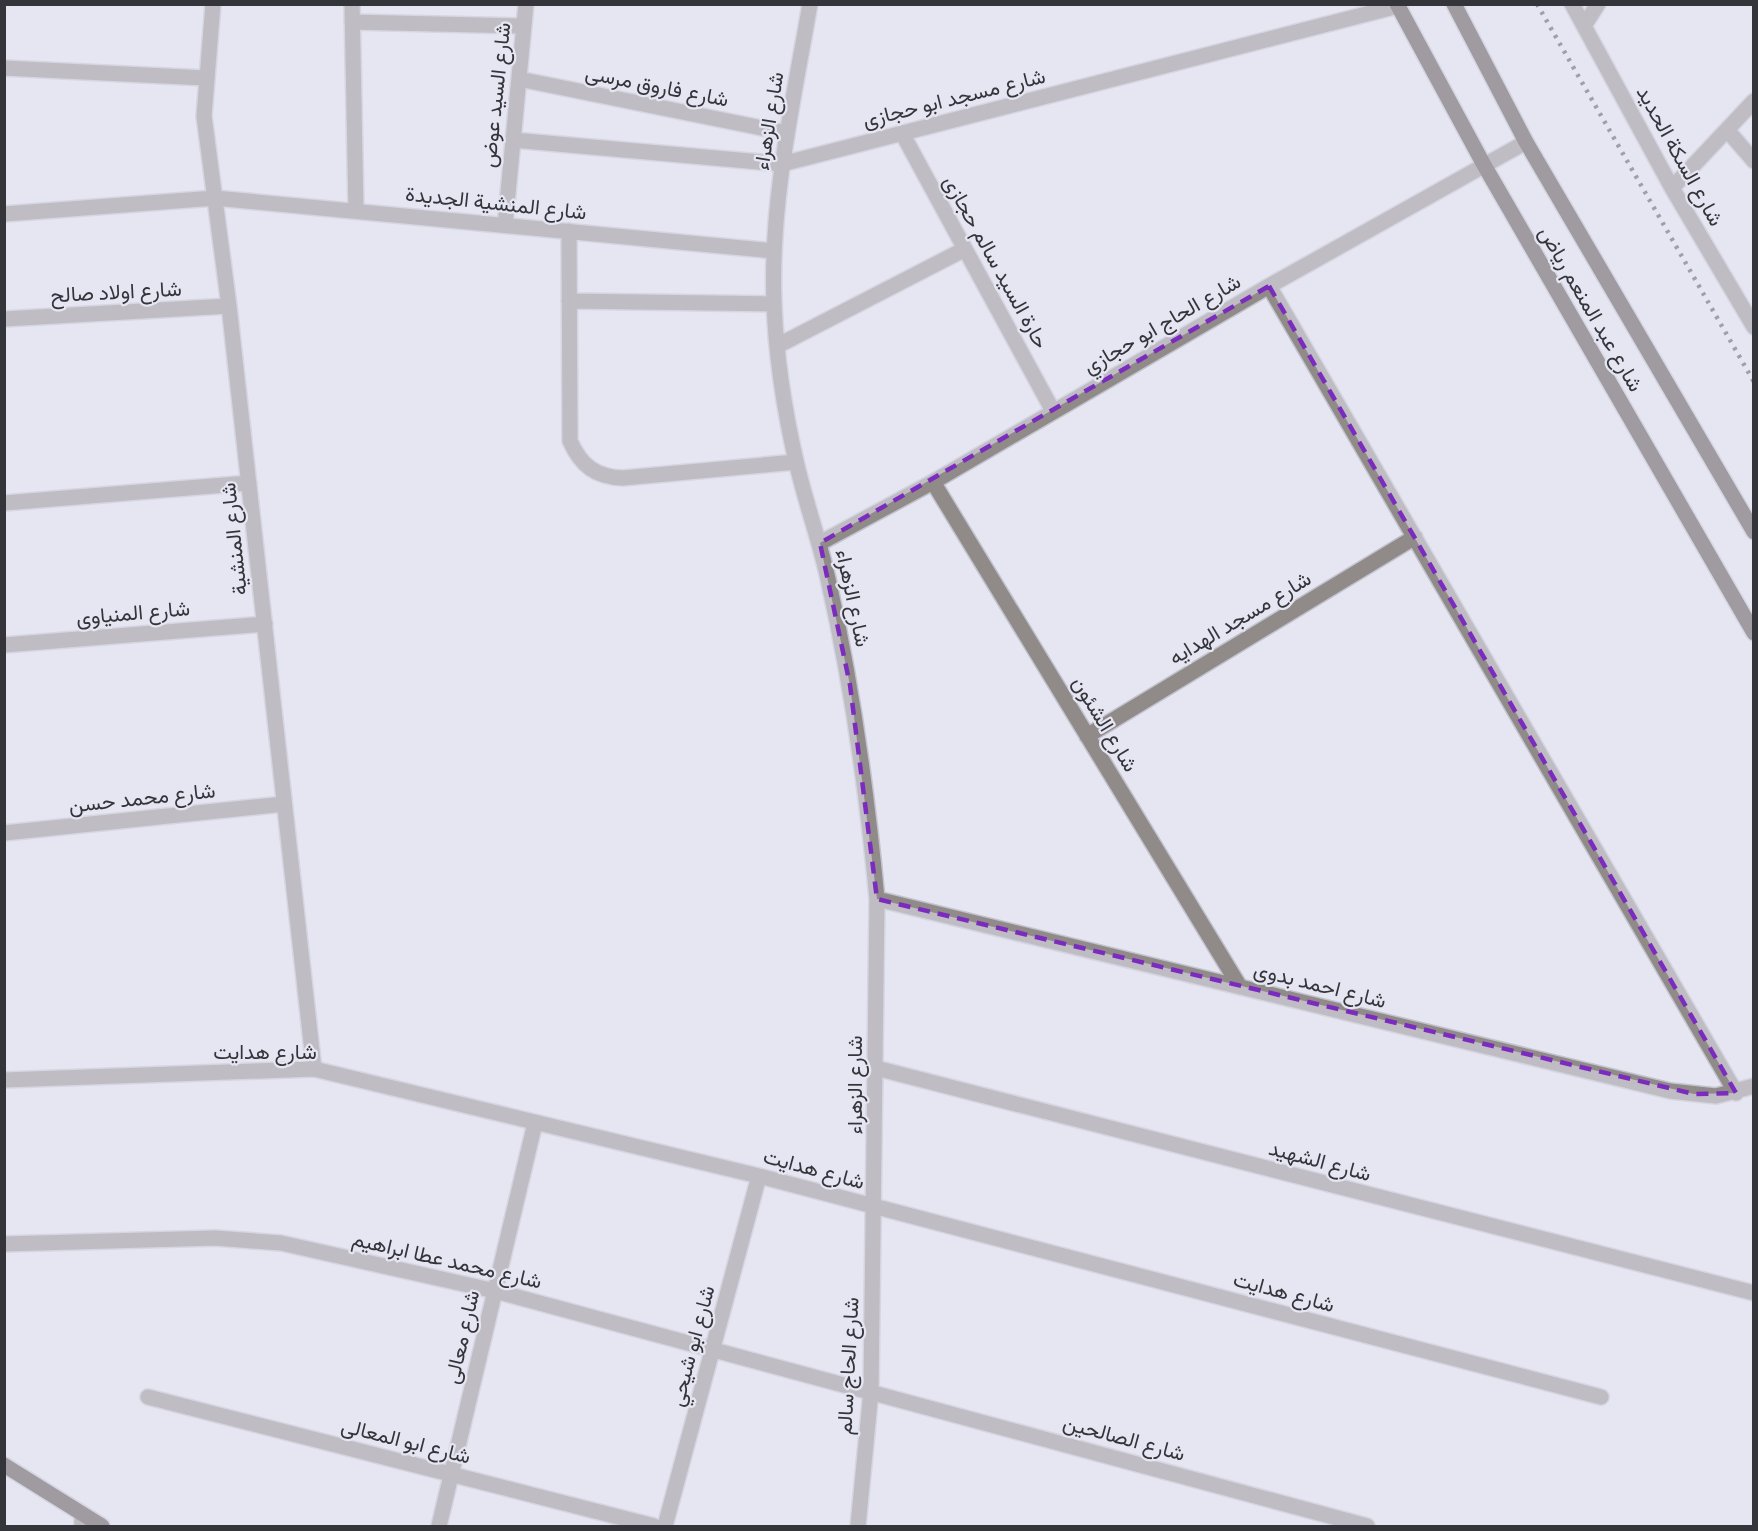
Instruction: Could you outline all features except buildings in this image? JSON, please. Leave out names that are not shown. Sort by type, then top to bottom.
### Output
[{"type":"main road","name":"شارع عبد المنعم رياض","points":[[1454,4],[1526,142],[1754,532]]},
{"type":"main road","name":"شارع عبد المنعم رياض","points":[[1397,5],[1484,165],[1754,633]]},
{"type":"main road","points":[[4,1465],[82,1520],[102,1527]]},
{"type":"street","name":"شارع المنشية","points":[[213,4],[205,78],[204,116],[230,306],[314,1069]]},
{"type":"street","points":[[352,4],[357,211]]},
{"type":"street","name":"شارع السيد عوض","points":[[505,225],[526,4]]},
{"type":"street","name":"شارع الزهراء","points":[[810,4],[782,164],[774,251],[774,304],[777,346],[796,462],[820,543],[851,695],[877,899],[875,1207]]},
{"type":"street","name":"شارع السكة الحديد","points":[[1572,4],[1672,188],[1754,327]]},
{"type":"street","points":[[1584,26],[1598,4]]},
{"type":"street","name":"شارع مسجد ابو حجازى","points":[[513,140],[782,164],[1397,5]]},
{"type":"street","points":[[352,22],[524,26]]},
{"type":"street","points":[[4,68],[205,78]]},
{"type":"street","name":"شارع فاروق مرسى","points":[[519,79],[787,133]]},
{"type":"street","points":[[1672,188],[1754,101]]},
{"type":"street","points":[[1728,131],[1754,161]]},
{"type":"street","name":"حارة السيد سالم حجازى","points":[[902,133],[1053,411]]},
{"type":"street","name":"شارع الحاج ابو حجازي","points":[[820,543],[933,482],[1269,286],[1526,142]]},
{"type":"street","name":"شارع المنشية الجديدة","points":[[4,214],[215,198],[774,251]]},
{"type":"street","points":[[569,231],[570,441],[577,458],[590,470],[606,477],[623,478],[796,462]]},
{"type":"street","points":[[777,346],[965,249]]},
{"type":"street","points":[[1269,286],[1736,1093]]},
{"type":"street","points":[[569,301],[774,304]]},
{"type":"street","name":"شارع اولاد صالح","points":[[4,319],[230,306]]},
{"type":"street","name":"شارع الشئون","points":[[933,482],[1240,987]]},
{"type":"street","points":[[4,504],[249,483]]},
{"type":"street","name":"شارع مسجد الهدايه","points":[[1087,736],[1415,537]]},
{"type":"street","name":"شارع المنياوى","points":[[4,645],[265,624]]},
{"type":"street","name":"شارع محمد حسن","points":[[4,833],[284,804]]},
{"type":"street","name":"شارع احمد بدوى","points":[[877,899],[1670,1091],[1716,1096],[1736,1093],[1754,1086]]},
{"type":"street","name":"شارع الشهيد","points":[[876,1068],[1754,1293]]},
{"type":"street","name":"شارع هدايت","points":[[4,1080],[314,1069],[759,1176],[1601,1397]]},
{"type":"street","name":"شارع معالى","points":[[439,1527],[535,1123]]},
{"type":"street","name":"شارع ابو شيحي","points":[[665,1527],[759,1176]]},
{"type":"street","name":"شارع الحاج سالم","points":[[858,1527],[871,1391],[875,1207]]},
{"type":"street","name":"شارع محمد عطا ابراهيم","points":[[4,1244],[193,1238],[248,1239],[281,1243],[495,1291],[871,1391]]},
{"type":"street","name":"شارع الصالحين","points":[[871,1391],[1367,1527]]},
{"type":"street","name":"شارع ابو المعالى","points":[[148,1397],[654,1527]]},
{"type":"highlighted area","points":[[1269,286],[1736,1093],[1694,1094],[877,899],[850,685],[820,543]]},
{"type":"railway","points":[[1537,4],[1754,382]]}]
